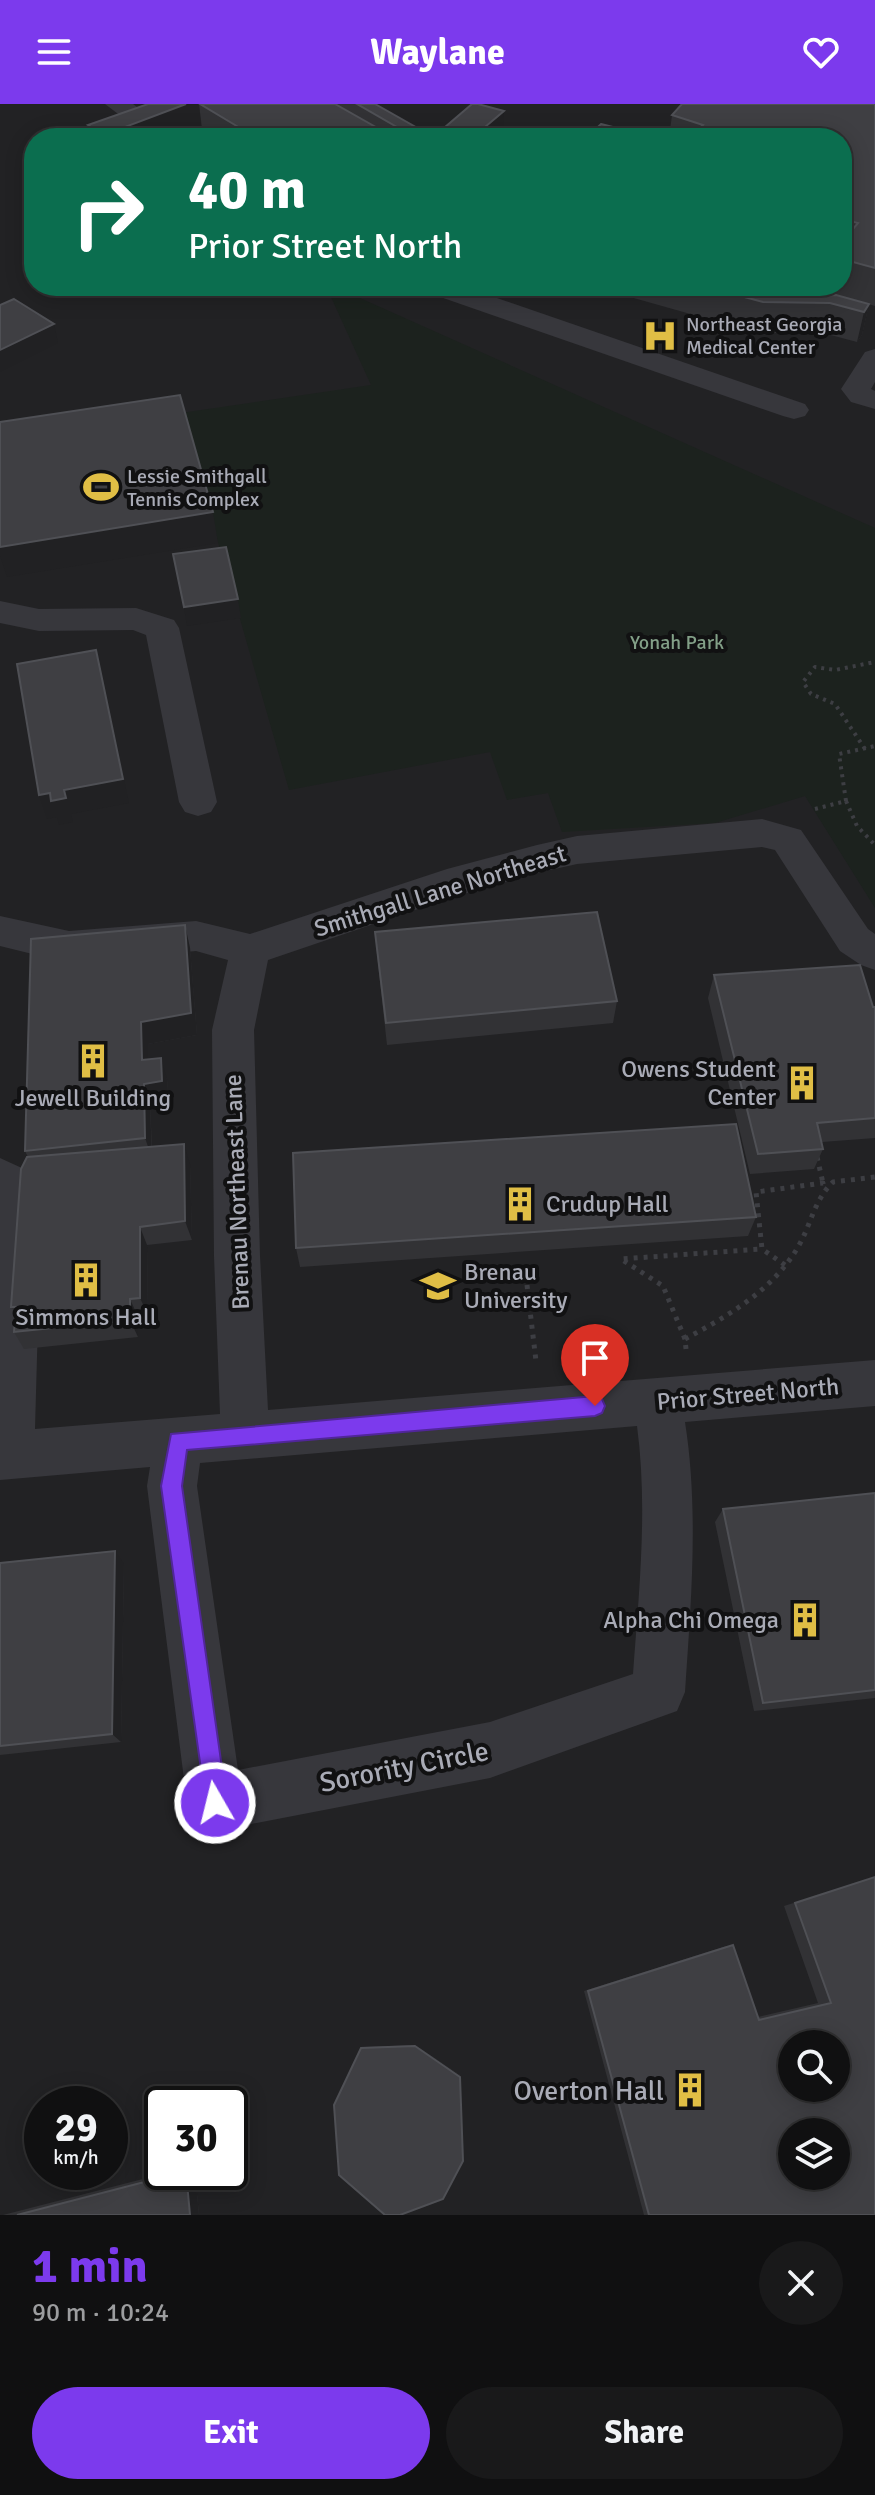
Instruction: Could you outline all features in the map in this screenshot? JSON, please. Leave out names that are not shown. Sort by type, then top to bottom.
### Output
[{"type":"street","points":[[117,104],[152,128]]},
{"type":"street","points":[[464,296],[794,410]]},
{"type":"street","points":[[875,358],[856,389],[861,396],[875,400]]},
{"type":"street","points":[[0,612],[39,620],[136,619],[162,628],[198,802]]},
{"type":"street","name":"Smithgall Lane Northeast","points":[[250,950],[447,884],[537,859],[589,849],[762,833],[788,840],[854,940],[875,954]]},
{"type":"street","points":[[0,931],[69,947],[196,936],[250,950]]},
{"type":"street","name":"Brenau Northeast Lane","points":[[245,1434],[237,1256],[233,1030],[250,950]]},
{"type":"street","points":[[0,1177],[8,1183],[18,1213],[12,1415],[4,1456]]},
{"type":"street","name":"Prior Street North","points":[[4,1456],[875,1383]]},
{"type":"street","name":"Sorority Circle","points":[[179,1441],[172,1486],[215,1803],[490,1750],[658,1692],[668,1539],[666,1448],[658,1401]]},
{"type":"path","points":[[865,749],[835,704],[811,694],[803,682],[815,667],[835,670],[875,662]]},
{"type":"path","points":[[875,746],[839,754],[846,801],[857,826],[875,845]]},
{"type":"path","points":[[814,809],[846,801]]},
{"type":"path","points":[[685,1339],[735,1312],[760,1292],[785,1265],[808,1230],[824,1187],[814,1147]]},
{"type":"path","points":[[762,1249],[756,1192],[824,1187],[836,1180],[875,1177]]},
{"type":"path","points":[[687,1352],[685,1339],[663,1286],[621,1259],[762,1249],[785,1265]]},
{"type":"path","points":[[527,1285],[536,1362]]},
{"type":"shaded area","name":"Brenau University","points":[[0,104],[875,104],[875,2215],[0,2215]]},
{"type":"green space","name":"Yonah Park","points":[[331,296],[355,296],[875,528],[875,908],[805,796],[715,823],[562,832],[548,793],[507,800],[490,752],[289,790],[181,413],[371,385]]},
{"type":"building","points":[[148,104],[186,104],[123,128],[93,128],[88,125]]},
{"type":"building","points":[[200,104],[335,104],[377,128],[255,127],[240,128]]},
{"type":"building","points":[[357,104],[375,104],[417,128],[399,128]]},
{"type":"building","points":[[472,104],[504,111],[485,127],[489,128],[444,128]]},
{"type":"building","name":"Northeast Georgia Medical Center","points":[[682,104],[875,104],[875,268],[852,262],[852,230],[858,223],[852,222],[852,128],[700,128],[703,125],[672,115]]},
{"type":"building","points":[[740,296],[840,296],[869,304],[864,312],[830,303],[763,302]]},
{"type":"building","points":[[14,299],[54,324],[0,350],[0,305]]},
{"type":"building","name":"Lessie Smithgall Tennis Complex","points":[[180,395],[213,512],[0,547],[0,422]]},
{"type":"building","points":[[226,547],[238,599],[184,607],[173,554]]},
{"type":"building","points":[[96,650],[123,779],[64,790],[66,798],[51,801],[50,793],[39,795],[17,664]]},
{"type":"building","points":[[597,912],[617,1001],[386,1023],[375,932]]},
{"type":"building","name":"Jewell Building","points":[[185,925],[191,1013],[141,1022],[142,1060],[161,1058],[162,1081],[144,1084],[145,1138],[25,1151],[31,939]]},
{"type":"building","name":"Owens Student Center","points":[[860,965],[875,1007],[875,1118],[817,1123],[823,1149],[758,1154],[714,975]]},
{"type":"building","name":"Crudup Hall","points":[[736,1124],[756,1217],[296,1248],[293,1153]]},
{"type":"building","name":"Simmons Hall","points":[[184,1144],[185,1221],[140,1227],[140,1298],[130,1299],[130,1320],[14,1332],[16,1307],[11,1307],[21,1169],[27,1157]]},
{"type":"building","name":"Alpha Chi Omega","points":[[875,1493],[875,1690],[763,1703],[723,1509]]},
{"type":"building","points":[[115,1551],[112,1734],[0,1746],[0,1563]]},
{"type":"building","name":"Overton Hall","points":[[875,1877],[875,2215],[649,2215],[588,1991],[733,1945],[759,2020],[831,2003],[795,1903]]},
{"type":"building","points":[[415,2046],[460,2077],[463,2161],[443,2199],[400,2215],[385,2215],[339,2175],[334,2105],[361,2048]]},
{"type":"building","points":[[144,2182],[144,2190],[188,2190],[190,2215],[17,2215],[114,2190],[128,2190],[128,2186]]},
{"type":"place","name":"Northeast Georgia Medical Center","points":[[660,336]]},
{"type":"place","name":"Lessie Smithgall Tennis Complex","points":[[101,487]]},
{"type":"place","name":"Jewell Building","points":[[93,1061]]},
{"type":"place","name":"Owens Student Center","points":[[802,1083]]},
{"type":"place","name":"Crudup Hall","points":[[520,1204]]},
{"type":"place","name":"Simmons Hall","points":[[86,1280]]},
{"type":"place","name":"Brenau University","points":[[438,1286]]},
{"type":"place","name":"Alpha Chi Omega","points":[[805,1620]]},
{"type":"place","name":"Overton Hall","points":[[690,2090]]},
{"type":"route","points":[[215,1803],[172,1486],[179,1441],[595,1406]]}]
